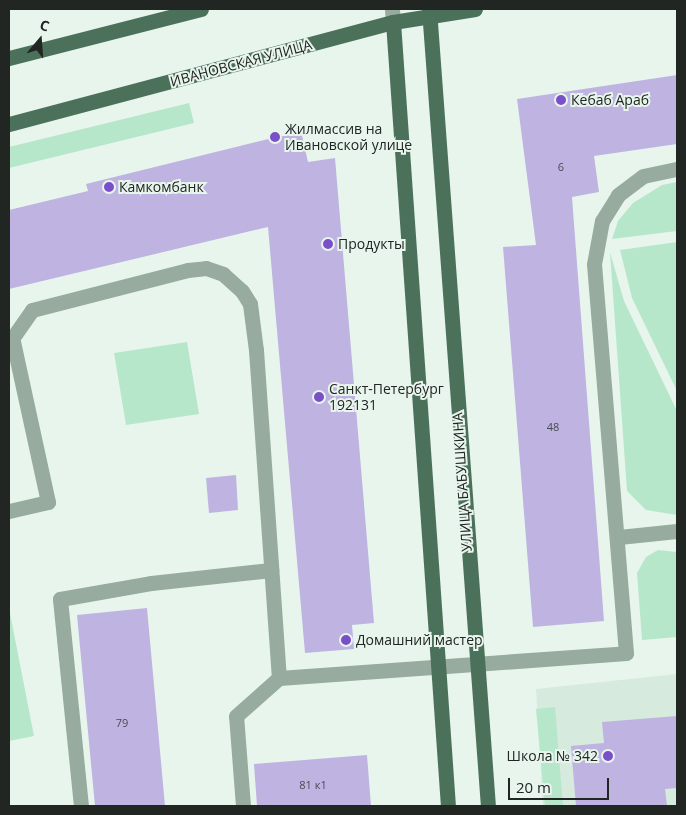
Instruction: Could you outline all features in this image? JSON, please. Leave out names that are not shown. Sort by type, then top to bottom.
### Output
[{"type":"main road","points":[[9,58],[201,9]]},
{"type":"main road","name":"ИВАНОВСКАЯ УЛИЦА","points":[[9,124],[392,15],[475,9]]},
{"type":"main road","name":"УЛИЦА БАБУШКИНА","points":[[429,12],[476,666],[488,806]]},
{"type":"main road","points":[[392,15],[436,669],[448,806]]},
{"type":"lane","points":[[243,806],[236,716],[279,678],[436,669],[626,653],[619,537],[596,246],[602,221],[618,195],[643,176],[677,169]]},
{"type":"lane","points":[[9,512],[48,502],[11,343],[32,310],[188,270],[206,268],[234,282],[250,304],[253,318],[279,678]]},
{"type":"lane","points":[[619,537],[677,531]]},
{"type":"lane","points":[[81,806],[60,599],[150,582],[271,570]]},
{"type":"shaded area","name":"Школа № 342","points":[[677,674],[677,806],[543,806],[536,689]]},
{"type":"green space","points":[[189,103],[194,123],[9,168],[9,147]]},
{"type":"green space","points":[[677,182],[677,231],[612,239],[618,221],[633,203],[662,185]]},
{"type":"green space","points":[[677,242],[677,391],[632,298],[620,250]]},
{"type":"green space","points":[[610,252],[624,301],[677,411],[677,515],[646,510],[627,491]]},
{"type":"green space","points":[[187,342],[199,414],[126,425],[114,353]]},
{"type":"green space","points":[[658,550],[677,552],[677,637],[642,640],[637,573],[646,557]]},
{"type":"green space","points":[[9,608],[34,736],[9,741]]},
{"type":"green space","points":[[555,707],[563,806],[545,806],[536,709]]},
{"type":"building","points":[[677,75],[677,144],[594,156],[599,192],[572,197],[604,621],[533,627],[503,247],[536,245],[517,99]]},
{"type":"building","points":[[301,131],[308,162],[335,158],[374,623],[352,625],[354,649],[305,653],[268,227],[9,289],[9,210],[88,191],[86,184]]},
{"type":"building","points":[[236,475],[238,510],[209,513],[206,478]]},
{"type":"building","points":[[147,608],[165,806],[95,806],[77,615]]},
{"type":"building","points":[[677,716],[677,788],[665,789],[667,806],[576,806],[571,746],[604,743],[602,722]]},
{"type":"building","points":[[367,755],[371,806],[257,806],[254,764]]},
{"type":"place","name":"Кебаб Араб","points":[[561,100]]},
{"type":"place","name":"Жилмассив на Ивановской улице","points":[[275,137]]},
{"type":"place","name":"Камкомбанк","points":[[109,187]]},
{"type":"place","name":"Продукты","points":[[328,244]]},
{"type":"place","name":"Санкт-Петербург 192131","points":[[319,397]]},
{"type":"place","name":"Домашний мастер","points":[[346,640]]},
{"type":"place","name":"Школа № 342","points":[[608,756]]}]
